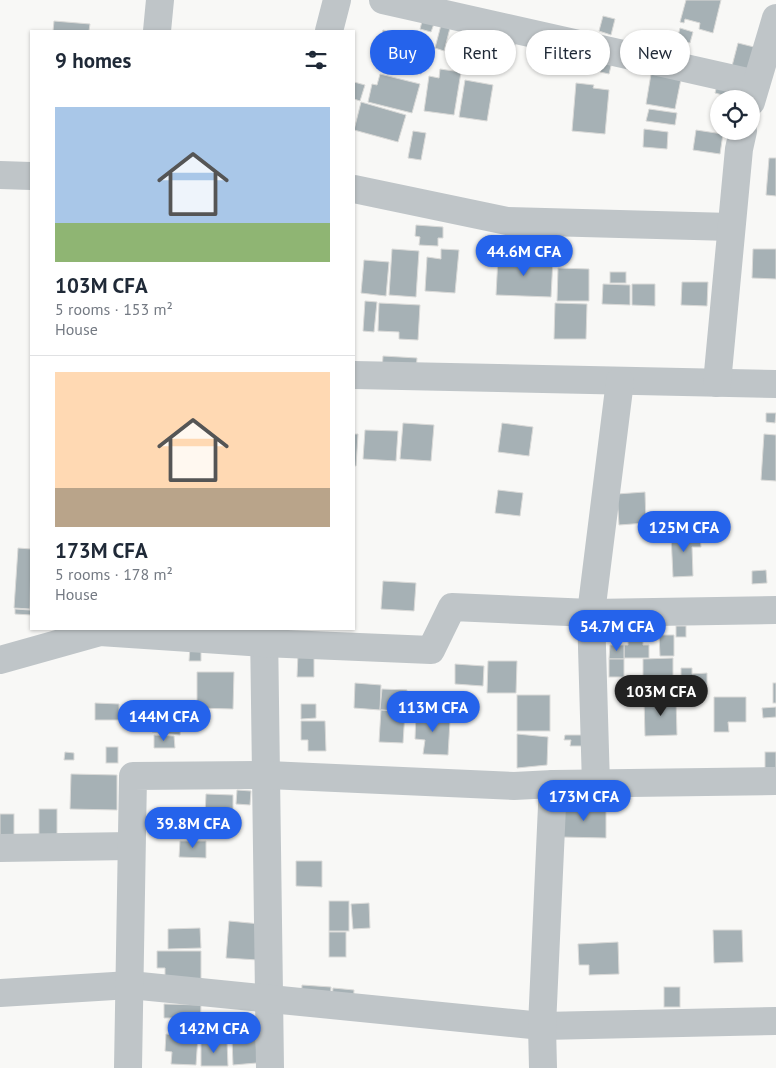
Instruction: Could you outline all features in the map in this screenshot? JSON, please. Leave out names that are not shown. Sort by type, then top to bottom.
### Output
[{"type":"street","points":[[157,30],[160,0]]},
{"type":"street","points":[[329,30],[337,0]]},
{"type":"street","points":[[383,0],[742,90]]},
{"type":"street","points":[[755,90],[776,18]]},
{"type":"street","points":[[717,383],[741,140]]},
{"type":"street","points":[[0,175],[30,176]]},
{"type":"street","points":[[355,189],[507,221],[731,227]]},
{"type":"street","points":[[355,375],[776,384]]},
{"type":"street","points":[[596,785],[591,613],[620,381]]},
{"type":"street","points":[[0,660],[101,630],[264,636],[432,650],[452,607],[591,613],[776,610]]},
{"type":"street","points":[[264,636],[268,775],[270,1068]]},
{"type":"street","points":[[128,1068],[133,776],[268,775],[514,786],[776,781]]},
{"type":"street","points":[[543,1068],[542,1026],[553,784]]},
{"type":"street","points":[[0,848],[132,846]]},
{"type":"street","points":[[0,993],[130,985],[542,1026],[776,1021]]},
{"type":"building","points":[[686,0],[721,0],[713,33],[699,29],[700,23],[685,19],[684,23],[680,22]]},
{"type":"building","points":[[603,16],[615,19],[611,35],[610,30],[599,30]]},
{"type":"building","points":[[423,18],[435,21],[432,30],[420,29]]},
{"type":"building","points":[[54,21],[90,24],[89,30],[53,30]]},
{"type":"building","points":[[441,25],[450,28],[449,30],[445,30],[444,51],[435,48]]},
{"type":"building","points":[[690,31],[693,32],[690,43]]},
{"type":"building","points":[[738,43],[754,47],[748,70],[732,66]]},
{"type":"building","points":[[440,69],[445,70],[445,75],[461,75],[454,115],[424,111],[429,76],[439,78]]},
{"type":"building","points":[[380,75],[420,84],[412,113],[368,102],[372,84],[377,85]]},
{"type":"building","points":[[651,75],[681,79],[675,109],[646,104]]},
{"type":"building","points":[[465,80],[493,85],[487,121],[459,117]]},
{"type":"building","points":[[355,82],[365,85],[360,101],[355,99]]},
{"type":"building","points":[[576,83],[594,85],[593,88],[609,90],[605,134],[572,131]]},
{"type":"building","points":[[717,85],[732,89],[732,90],[716,90]]},
{"type":"building","points":[[361,102],[406,115],[398,142],[355,130]]},
{"type":"building","points":[[649,109],[677,113],[675,125],[646,121]]},
{"type":"building","points":[[644,129],[668,132],[667,149],[643,147]]},
{"type":"building","points":[[696,130],[710,132],[710,140],[722,140],[720,154],[693,150]]},
{"type":"building","points":[[413,131],[426,133],[421,160],[408,158]]},
{"type":"building","points":[[769,158],[776,158],[776,196],[766,195]]},
{"type":"building","points":[[416,225],[443,227],[443,238],[438,238],[438,246],[419,245],[420,237],[415,236]]},
{"type":"building","points":[[485,237],[495,238],[494,253],[484,252]]},
{"type":"building","points":[[392,249],[419,251],[416,297],[389,295]]},
{"type":"building","points":[[441,249],[459,250],[455,293],[425,291],[427,257],[441,259]]},
{"type":"building","points":[[753,249],[776,249],[776,279],[752,278]]},
{"type":"building","points":[[498,257],[553,259],[551,297],[496,295]]},
{"type":"building","points":[[364,260],[389,262],[386,296],[361,293]]},
{"type":"building","points":[[558,268],[589,269],[589,301],[557,301]]},
{"type":"building","points":[[610,272],[626,272],[626,283],[610,283]]},
{"type":"building","points":[[682,282],[708,282],[707,306],[681,305]]},
{"type":"building","points":[[603,284],[630,285],[630,305],[602,304]]},
{"type":"building","points":[[632,284],[655,284],[655,306],[632,305]]},
{"type":"building","points":[[365,301],[377,302],[374,332],[363,331]]},
{"type":"building","points":[[379,303],[420,305],[418,340],[399,339],[399,332],[378,331]]},
{"type":"building","points":[[555,303],[587,304],[586,339],[554,339]]},
{"type":"building","points":[[383,356],[417,358],[416,372],[382,370]]},
{"type":"building","points":[[766,413],[776,413],[775,423],[766,422]]},
{"type":"building","points":[[403,423],[434,425],[431,461],[400,459]]},
{"type":"building","points":[[502,423],[533,427],[529,456],[498,452]]},
{"type":"building","points":[[365,430],[398,431],[396,461],[363,459]]},
{"type":"building","points":[[355,434],[358,434],[356,466]]},
{"type":"building","points":[[764,434],[776,435],[776,481],[761,480]]},
{"type":"building","points":[[498,490],[523,493],[520,516],[495,513]]},
{"type":"building","points":[[645,492],[646,523],[619,525],[617,494]]},
{"type":"building","points":[[700,532],[701,547],[692,547],[693,576],[673,577],[671,534]]},
{"type":"building","points":[[18,548],[30,549],[30,609],[14,608]]},
{"type":"building","points":[[766,570],[767,583],[752,584],[752,571]]},
{"type":"building","points":[[383,581],[416,583],[414,611],[381,609]]},
{"type":"building","points":[[15,609],[30,610],[30,615],[15,614]]},
{"type":"building","points":[[676,626],[686,626],[686,637],[676,637]]},
{"type":"building","points":[[628,633],[643,633],[643,645],[649,645],[649,658],[624,658],[624,645],[628,645]]},
{"type":"building","points":[[659,635],[674,635],[674,656],[660,656]]},
{"type":"building","points":[[610,645],[624,645],[624,659],[609,659]]},
{"type":"building","points":[[190,647],[201,648],[201,661],[189,661]]},
{"type":"building","points":[[298,653],[314,653],[314,677],[297,677]]},
{"type":"building","points":[[673,658],[673,684],[643,685],[643,659]]},
{"type":"building","points":[[609,659],[624,659],[624,677],[609,677]]},
{"type":"building","points":[[488,661],[517,661],[516,693],[487,693]]},
{"type":"building","points":[[455,664],[484,666],[483,686],[455,684]]},
{"type":"building","points":[[681,668],[692,668],[692,674],[707,673],[707,694],[681,694]]},
{"type":"building","points":[[197,672],[234,672],[233,709],[197,708]]},
{"type":"building","points":[[355,683],[381,685],[380,710],[354,708]]},
{"type":"building","points":[[773,683],[776,683],[776,703],[773,703]]},
{"type":"building","points":[[382,689],[407,690],[406,711],[380,710]]},
{"type":"building","points":[[517,695],[550,695],[550,731],[517,731]]},
{"type":"building","points":[[714,697],[746,697],[746,722],[728,722],[729,732],[714,732]]},
{"type":"building","points":[[676,698],[677,735],[645,736],[644,699]]},
{"type":"building","points":[[95,703],[119,704],[119,720],[95,720]]},
{"type":"building","points":[[301,704],[316,704],[316,718],[301,719]]},
{"type":"building","points":[[155,705],[183,707],[180,735],[152,732]]},
{"type":"building","points":[[776,707],[776,717],[763,718],[762,708]]},
{"type":"building","points":[[381,710],[405,712],[403,743],[379,742]]},
{"type":"building","points":[[416,712],[441,713],[441,720],[450,721],[448,755],[423,754],[425,740],[415,739]]},
{"type":"building","points":[[301,721],[325,721],[326,751],[308,751],[308,740],[301,740]]},
{"type":"building","points":[[517,734],[548,737],[547,765],[517,768]]},
{"type":"building","points":[[154,735],[174,736],[175,748],[154,748]]},
{"type":"building","points":[[565,735],[584,735],[584,746],[570,746],[571,740],[564,740]]},
{"type":"building","points":[[106,747],[118,747],[118,763],[106,763]]},
{"type":"building","points":[[65,752],[74,753],[74,760],[64,760]]},
{"type":"building","points":[[765,752],[776,752],[776,768],[765,768]]},
{"type":"building","points":[[71,774],[117,775],[117,810],[70,809]]},
{"type":"building","points":[[237,790],[251,791],[250,805],[236,804]]},
{"type":"building","points":[[206,794],[233,795],[233,817],[205,815]]},
{"type":"building","points":[[562,806],[606,807],[606,838],[561,837]]},
{"type":"building","points":[[39,809],[57,809],[57,837],[39,837]]},
{"type":"building","points":[[0,814],[14,814],[14,837],[0,837]]},
{"type":"building","points":[[180,841],[206,841],[206,858],[179,857]]},
{"type":"building","points":[[296,861],[322,861],[322,887],[296,886]]},
{"type":"building","points":[[329,901],[349,901],[349,931],[329,931]]},
{"type":"building","points":[[369,903],[370,928],[353,929],[351,904]]},
{"type":"building","points":[[229,921],[260,924],[258,960],[226,958]]},
{"type":"building","points":[[200,928],[201,948],[168,949],[168,929]]},
{"type":"building","points":[[713,930],[742,930],[743,962],[714,963]]},
{"type":"building","points":[[329,932],[346,932],[346,957],[329,957]]},
{"type":"building","points":[[618,942],[619,974],[589,975],[589,965],[579,965],[578,944]]},
{"type":"building","points":[[157,951],[201,951],[201,980],[165,980],[165,968],[157,968]]},
{"type":"building","points":[[302,985],[331,987],[330,1003],[301,1001]]},
{"type":"building","points":[[664,987],[680,987],[680,1007],[664,1007]]},
{"type":"building","points":[[333,988],[354,990],[353,1010],[331,1008]]},
{"type":"building","points":[[164,1004],[201,1005],[200,1032],[172,1031],[173,1018],[164,1018]]},
{"type":"building","points":[[166,1034],[198,1036],[196,1065],[171,1064],[172,1052],[165,1051]]},
{"type":"building","points":[[256,1037],[257,1063],[233,1065],[232,1039]]},
{"type":"building","points":[[227,1041],[228,1066],[201,1066],[201,1042]]}]
